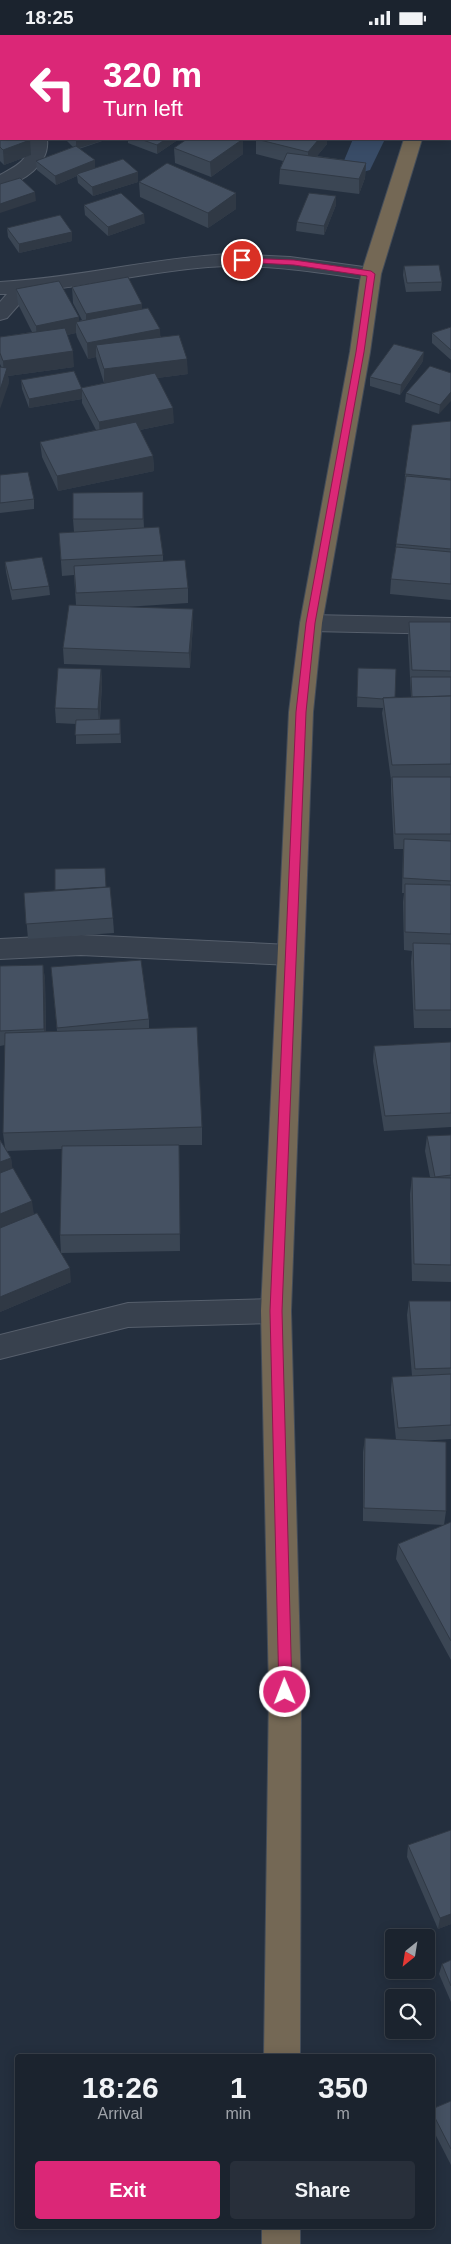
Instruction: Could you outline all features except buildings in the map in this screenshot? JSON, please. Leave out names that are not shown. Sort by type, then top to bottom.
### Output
[{"type":"highway","points":[[282,2054],[285,1692],[276,1311],[301,712],[311,623],[360,352],[371,274],[413,140]]},
{"type":"highway","points":[[281,2229],[281,2244]]},
{"type":"street","points":[[0,182],[32,164],[38,152],[38,140]]},
{"type":"street","points":[[0,288],[52,285],[203,262],[257,260],[328,267],[371,274]]},
{"type":"street","points":[[0,314],[23,288]]},
{"type":"street","points":[[311,623],[451,626]]},
{"type":"street","points":[[0,949],[81,945],[290,955]]},
{"type":"street","points":[[0,1347],[128,1315],[276,1311]]},
{"type":"waterway","points":[[359,163],[369,140]]},
{"type":"route","points":[[242,260],[294,263],[371,274],[360,352],[311,623],[301,712],[276,1311],[285,1692]]}]
